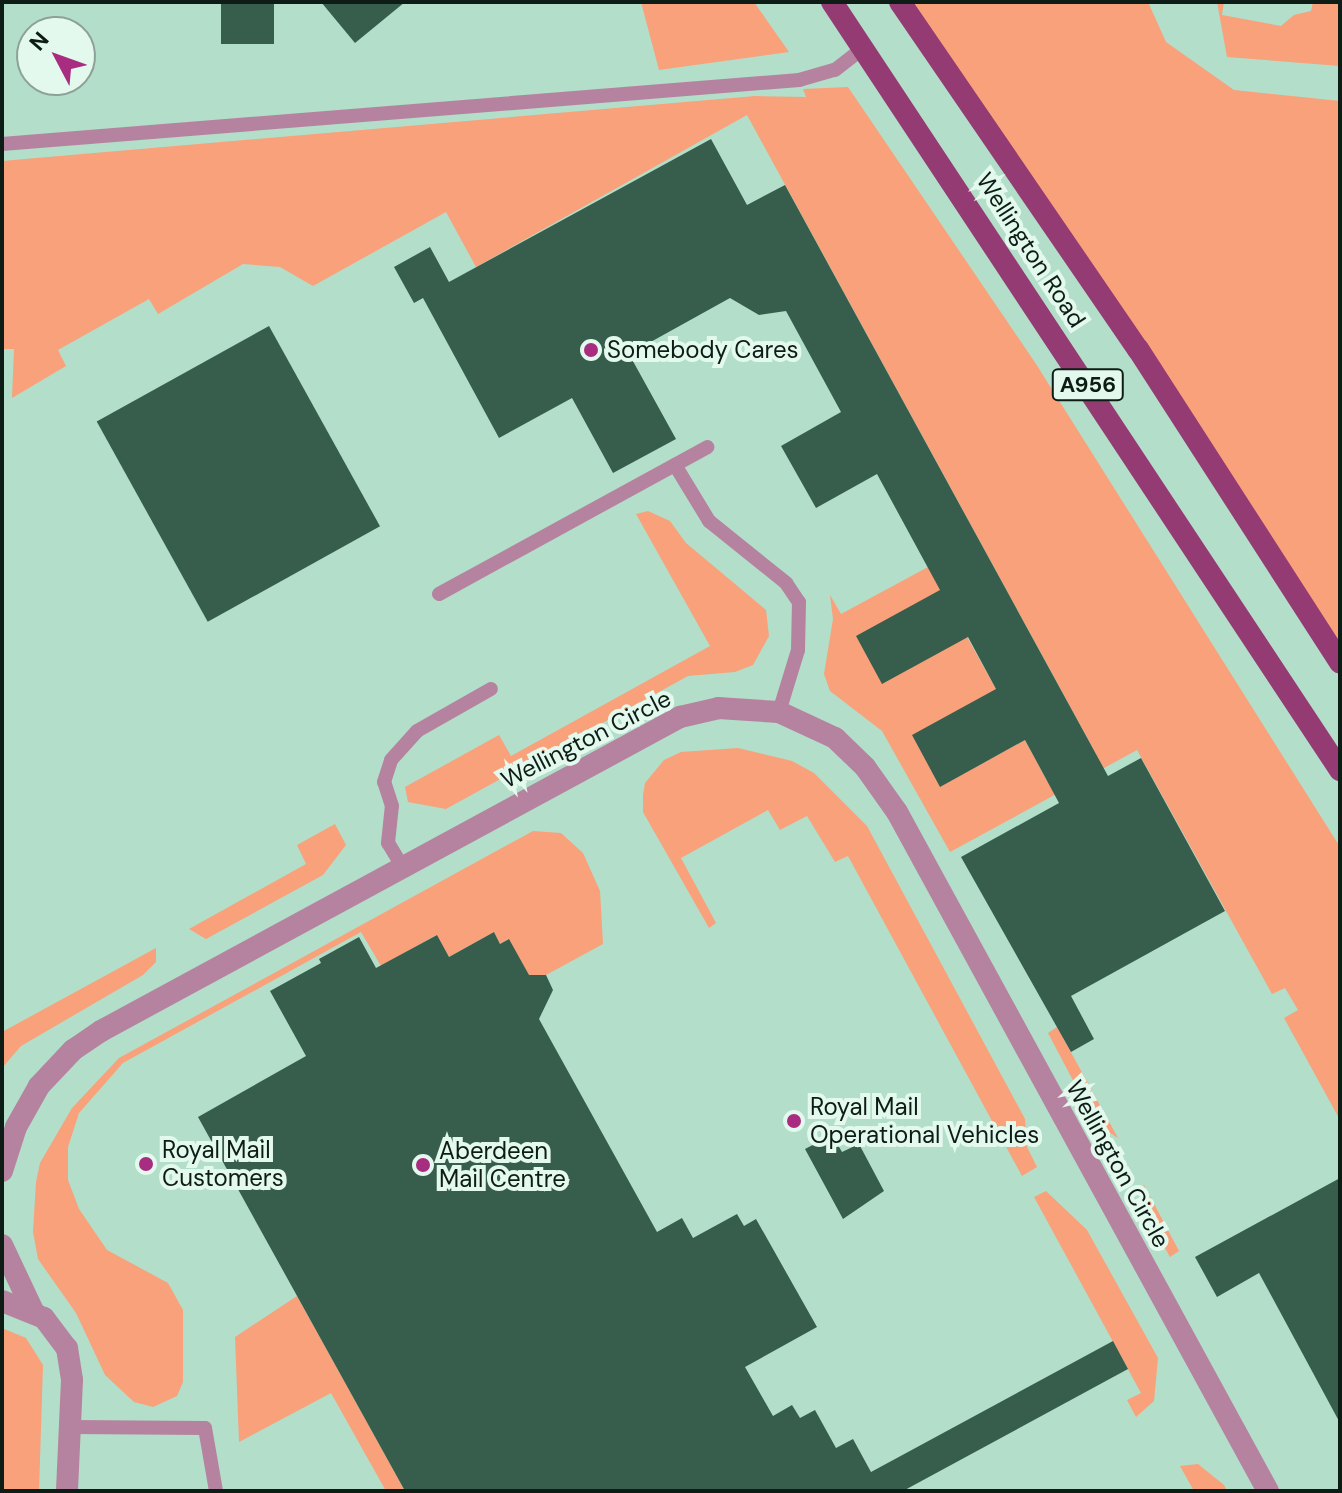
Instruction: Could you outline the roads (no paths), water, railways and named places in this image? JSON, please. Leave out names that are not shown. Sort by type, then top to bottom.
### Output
[{"type":"main road","name":"Wellington Road","points":[[832,2],[1340,770]]},
{"type":"main road","name":"Wellington Road","points":[[900,2],[1138,349],[1340,663]]},
{"type":"street","name":"Wellington Circle","points":[[2,1171],[9,1124],[49,1073],[87,1040],[680,717],[718,708],[779,712],[835,738],[865,767],[897,812],[1268,1491]]},
{"type":"street","points":[[2,1245],[33,1311]]},
{"type":"street","points":[[2,1301],[33,1311],[53,1326],[67,1348],[71,1427],[67,1491]]},
{"type":"lane","points":[[2,144],[799,80],[835,70],[864,47]]},
{"type":"lane","points":[[439,594],[707,447]]},
{"type":"lane","points":[[675,465],[709,521],[786,583],[799,602],[798,650],[779,712]]},
{"type":"lane","points":[[402,866],[388,843],[392,806],[384,782],[391,760],[417,731],[491,689]]},
{"type":"lane","points":[[71,1427],[205,1428],[216,1491]]},
{"type":"place","name":"Somebody Cares","points":[[591,350]]},
{"type":"place","name":"Royal Mail Operational Vehicles","points":[[794,1121]]},
{"type":"place","name":"Royal Mail Customers","points":[[146,1164]]},
{"type":"place","name":"Aberdeen Mail Centre","points":[[423,1165]]}]
